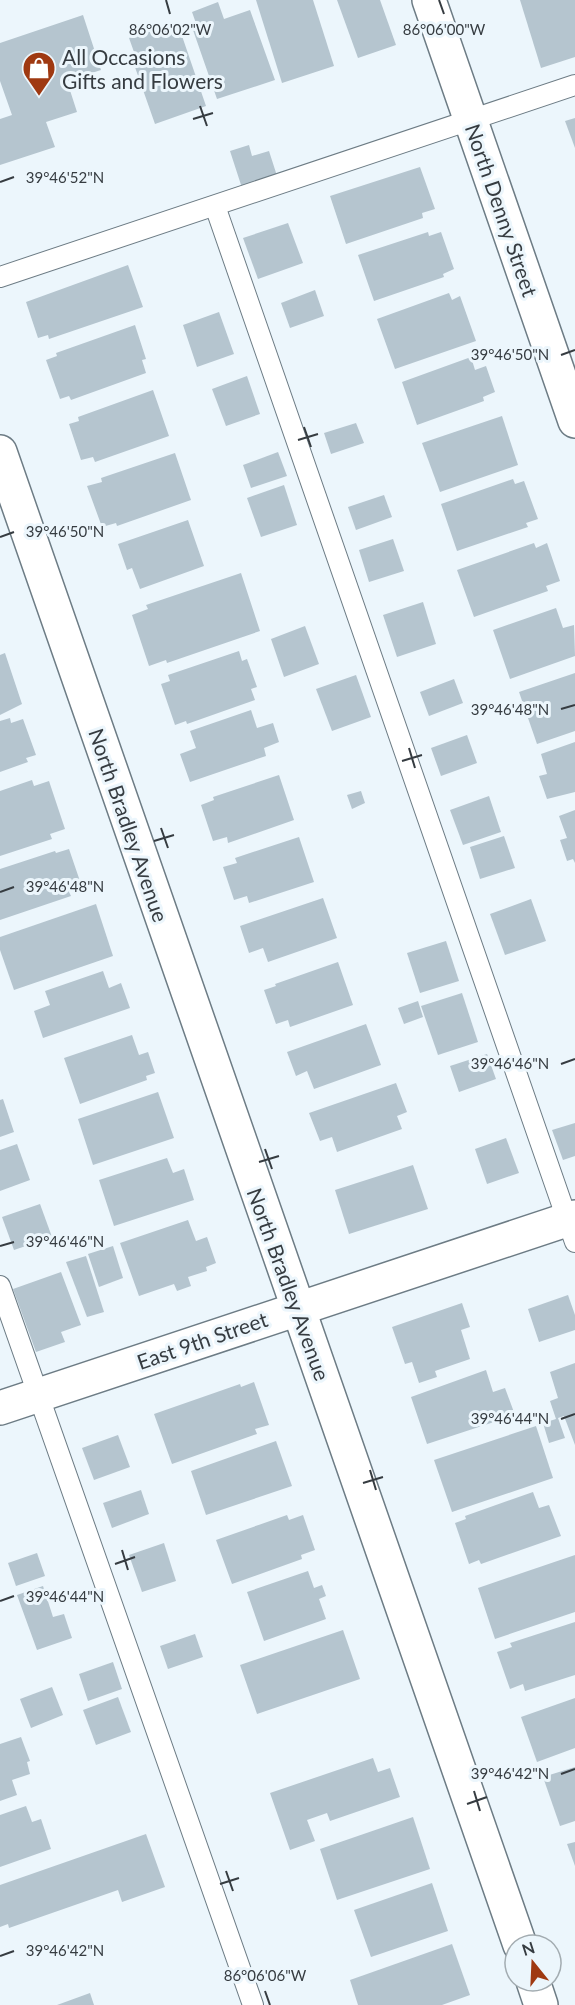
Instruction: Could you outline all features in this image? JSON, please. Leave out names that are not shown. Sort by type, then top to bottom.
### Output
[{"type":"street","name":"North Denny Street","points":[[429,0],[575,421]]},
{"type":"street","name":"North Bradley Avenue","points":[[0,452],[516,1933]]},
{"type":"street","name":"East 9th Street","points":[[0,1408],[298,1308],[572,1226]]},
{"type":"lane","points":[[0,277],[575,85]]},
{"type":"lane","points":[[215,206],[572,1226]]},
{"type":"lane","points":[[0,1286],[253,2005]]},
{"type":"building","points":[[256,0],[313,0],[334,66],[282,83]]},
{"type":"building","points":[[337,0],[380,0],[396,45],[358,58]]},
{"type":"building","points":[[520,0],[575,0],[575,57],[541,68]]},
{"type":"building","points":[[218,2],[224,19],[250,10],[275,80],[217,99],[193,30],[198,29],[192,12]]},
{"type":"building","name":"All Occasions Gifts and Flowers","points":[[83,15],[101,70],[67,81],[77,112],[46,122],[55,147],[0,165],[0,119],[12,115],[0,81],[0,43]]},
{"type":"building","points":[[174,22],[177,34],[181,33],[206,106],[155,124],[130,53],[134,52],[129,38]]},
{"type":"building","points":[[575,118],[575,148],[565,121]]},
{"type":"building","points":[[249,145],[252,156],[269,151],[278,179],[243,191],[230,151]]},
{"type":"building","points":[[420,167],[435,209],[422,213],[423,218],[346,244],[330,196]]},
{"type":"building","points":[[288,223],[303,263],[258,279],[243,238]]},
{"type":"building","points":[[428,232],[429,236],[441,232],[454,269],[443,274],[444,277],[374,301],[358,255]]},
{"type":"building","points":[[128,265],[143,307],[49,339],[48,335],[38,338],[26,302]]},
{"type":"building","points":[[315,290],[324,316],[290,328],[281,303]]},
{"type":"building","points":[[449,293],[452,300],[460,296],[476,341],[395,369],[377,319]]},
{"type":"building","points":[[219,312],[234,354],[197,367],[183,325]]},
{"type":"building","points":[[135,325],[146,359],[142,360],[146,373],[71,400],[69,396],[60,399],[46,360],[57,356],[56,353]]},
{"type":"building","points":[[471,357],[475,370],[486,366],[495,392],[483,397],[484,401],[417,425],[402,382]]},
{"type":"building","points":[[247,376],[260,414],[226,426],[212,389]]},
{"type":"building","points":[[153,390],[169,436],[95,462],[93,457],[81,460],[69,424],[79,421],[78,417]]},
{"type":"building","points":[[502,416],[518,465],[440,492],[422,443]]},
{"type":"building","points":[[356,423],[364,443],[331,454],[324,433]]},
{"type":"building","points":[[278,452],[287,476],[251,488],[243,465]]},
{"type":"building","points":[[175,453],[191,500],[117,526],[116,523],[102,527],[87,486],[102,482],[101,478]]},
{"type":"building","points":[[513,479],[515,484],[524,481],[538,519],[526,523],[528,527],[457,551],[441,504]]},
{"type":"building","points":[[284,485],[297,525],[261,537],[247,498]]},
{"type":"building","points":[[384,495],[392,517],[356,530],[348,507]]},
{"type":"building","points":[[188,520],[204,566],[140,589],[132,568],[127,570],[118,544]]},
{"type":"building","points":[[393,539],[404,571],[369,582],[359,550]]},
{"type":"building","points":[[534,543],[536,548],[547,543],[560,581],[546,586],[548,591],[474,617],[457,570]]},
{"type":"building","points":[[241,573],[260,631],[167,663],[166,660],[149,666],[132,615],[148,609],[146,605]]},
{"type":"building","points":[[423,602],[436,644],[397,657],[383,615]]},
{"type":"building","points":[[556,608],[563,628],[574,625],[575,656],[510,679],[493,630]]},
{"type":"building","points":[[305,626],[319,664],[284,677],[271,639]]},
{"type":"building","points":[[239,651],[242,661],[247,659],[257,687],[251,689],[255,700],[187,724],[186,721],[175,725],[161,684],[170,681],[168,675]]},
{"type":"building","points":[[5,653],[22,704],[0,715],[0,655]]},
{"type":"building","points":[[575,673],[575,731],[537,744],[519,692]]},
{"type":"building","points":[[356,675],[371,717],[332,731],[316,689]]},
{"type":"building","points":[[454,679],[463,703],[429,716],[420,692]]},
{"type":"building","points":[[251,710],[257,728],[273,723],[279,742],[264,748],[266,756],[190,782],[180,754],[196,748],[190,731]]},
{"type":"building","points":[[10,718],[11,723],[23,719],[36,755],[26,758],[28,762],[0,772],[0,721]]},
{"type":"building","points":[[467,735],[477,763],[441,776],[431,748]]},
{"type":"building","points":[[575,742],[575,792],[547,799],[539,776],[547,774],[541,754]]},
{"type":"building","points":[[279,775],[294,820],[228,843],[227,837],[213,841],[201,805],[214,800],[213,797]]},
{"type":"building","points":[[32,780],[34,786],[49,781],[65,829],[50,834],[52,839],[0,856],[0,791]]},
{"type":"building","points":[[361,791],[365,803],[352,809],[347,795]]},
{"type":"building","points":[[489,796],[501,832],[463,845],[450,810]]},
{"type":"building","points":[[575,810],[575,863],[573,859],[567,861],[560,840],[567,838],[559,816]]},
{"type":"building","points":[[504,836],[515,868],[480,879],[470,847]]},
{"type":"building","points":[[299,837],[314,882],[249,903],[247,896],[234,900],[223,867],[237,863],[235,858]]},
{"type":"building","points":[[69,849],[82,887],[69,892],[71,896],[0,920],[0,869],[55,851],[56,853]]},
{"type":"building","points":[[323,898],[337,938],[268,962],[263,948],[249,953],[240,926]]},
{"type":"building","points":[[531,899],[546,941],[505,955],[490,914]]},
{"type":"building","points":[[96,904],[113,956],[14,990],[0,950],[0,937]]},
{"type":"building","points":[[446,941],[459,981],[420,993],[407,953]]},
{"type":"building","points":[[338,962],[353,1005],[290,1027],[288,1020],[276,1024],[264,990]]},
{"type":"building","points":[[103,971],[109,988],[121,983],[130,1008],[43,1038],[34,1011],[50,1005],[45,991]]},
{"type":"building","points":[[462,993],[478,1042],[438,1055],[421,1006]]},
{"type":"building","points":[[418,1001],[423,1017],[404,1024],[398,1008]]},
{"type":"building","points":[[366,1024],[381,1065],[314,1089],[307,1071],[296,1076],[287,1052]]},
{"type":"building","points":[[132,1035],[139,1055],[148,1052],[155,1073],[146,1076],[147,1080],[80,1104],[64,1058]]},
{"type":"building","points":[[487,1054],[496,1079],[459,1092],[450,1066]]},
{"type":"building","points":[[396,1083],[407,1112],[397,1116],[402,1129],[337,1152],[332,1137],[320,1141],[309,1113]]},
{"type":"building","points":[[158,1092],[174,1138],[93,1165],[78,1119]]},
{"type":"building","points":[[3,1099],[14,1132],[0,1137],[0,1100]]},
{"type":"building","points":[[575,1123],[575,1156],[563,1160],[552,1130]]},
{"type":"building","points":[[506,1138],[519,1173],[487,1184],[475,1149]]},
{"type":"building","points":[[17,1144],[30,1180],[0,1191],[0,1150]]},
{"type":"building","points":[[167,1158],[173,1173],[184,1169],[194,1200],[114,1226],[99,1180]]},
{"type":"building","points":[[413,1165],[428,1209],[349,1234],[335,1190]]},
{"type":"building","points":[[40,1204],[52,1237],[14,1250],[2,1217]]},
{"type":"building","points":[[188,1220],[196,1241],[207,1237],[216,1263],[206,1267],[207,1271],[188,1277],[191,1286],[177,1291],[174,1284],[139,1296],[120,1243]]},
{"type":"building","points":[[113,1246],[123,1278],[99,1287],[88,1254]]},
{"type":"building","points":[[86,1256],[104,1312],[87,1317],[66,1262]]},
{"type":"building","points":[[61,1272],[81,1325],[61,1332],[65,1342],[36,1352],[13,1289]]},
{"type":"building","points":[[568,1295],[575,1315],[575,1330],[539,1342],[528,1309]]},
{"type":"building","points":[[462,1303],[470,1327],[461,1330],[470,1359],[435,1371],[437,1377],[419,1383],[412,1362],[405,1364],[392,1327]]},
{"type":"building","points":[[575,1363],[575,1445],[564,1416],[558,1418],[565,1438],[549,1443],[543,1423],[556,1419],[550,1401],[558,1398],[550,1372]]},
{"type":"building","points":[[486,1370],[493,1392],[505,1388],[515,1415],[427,1444],[411,1397]]},
{"type":"building","points":[[254,1382],[269,1425],[255,1429],[257,1434],[172,1464],[154,1414],[240,1384],[241,1387]]},
{"type":"building","points":[[536,1426],[553,1478],[452,1512],[434,1460]]},
{"type":"building","points":[[118,1435],[130,1467],[94,1480],[82,1448]]},
{"type":"building","points":[[276,1441],[292,1486],[206,1515],[191,1471]]},
{"type":"building","points":[[141,1490],[149,1514],[112,1528],[103,1503]]},
{"type":"building","points":[[533,1492],[539,1508],[549,1505],[561,1536],[481,1564],[479,1560],[469,1564],[455,1523],[466,1519],[465,1516]]},
{"type":"building","points":[[287,1515],[289,1520],[303,1515],[315,1550],[301,1555],[302,1559],[232,1584],[216,1540]]},
{"type":"building","points":[[164,1543],[176,1581],[142,1592],[129,1555]]},
{"type":"building","points":[[37,1553],[45,1576],[16,1586],[8,1563]]},
{"type":"building","points":[[575,1555],[575,1612],[495,1639],[478,1588]]},
{"type":"building","points":[[308,1571],[314,1588],[322,1585],[326,1596],[319,1599],[326,1619],[264,1641],[247,1592]]},
{"type":"building","points":[[43,1586],[53,1617],[64,1614],[72,1638],[37,1650],[17,1595]]},
{"type":"building","points":[[575,1622],[575,1675],[525,1691],[523,1684],[510,1689],[497,1652],[512,1647],[510,1643]]},
{"type":"building","points":[[343,1630],[360,1679],[257,1714],[240,1665]]},
{"type":"building","points":[[195,1634],[203,1657],[168,1669],[160,1646]]},
{"type":"building","points":[[113,1662],[122,1689],[88,1701],[79,1674]]},
{"type":"building","points":[[52,1687],[63,1715],[31,1728],[20,1699]]},
{"type":"building","points":[[118,1697],[131,1732],[96,1745],[83,1710]]},
{"type":"building","points":[[575,1698],[575,1748],[537,1762],[521,1717]]},
{"type":"building","points":[[21,1737],[30,1761],[27,1762],[30,1774],[12,1780],[17,1795],[0,1801],[0,1744]]},
{"type":"building","points":[[373,1758],[378,1772],[390,1768],[400,1797],[330,1821],[327,1813],[307,1820],[315,1841],[290,1850],[270,1793]]},
{"type":"building","points":[[575,1767],[575,1821],[560,1826],[543,1777]]},
{"type":"building","points":[[26,1806],[32,1822],[41,1819],[51,1849],[0,1867],[0,1815]]},
{"type":"building","points":[[413,1817],[430,1869],[337,1900],[320,1849]]},
{"type":"building","points":[[146,1834],[165,1887],[122,1902],[118,1890],[9,1928],[8,1924],[0,1927],[0,1885]]},
{"type":"building","points":[[575,1842],[575,1866],[567,1844]]},
{"type":"building","points":[[432,1883],[448,1931],[371,1957],[354,1910]]},
{"type":"building","points":[[452,1944],[470,1995],[442,2005],[358,2005],[350,1980]]},
{"type":"building","points":[[90,1993],[94,2005],[57,2005]]},
{"type":"place","name":"All Occasions Gifts and Flowers","points":[[39,97]]}]
